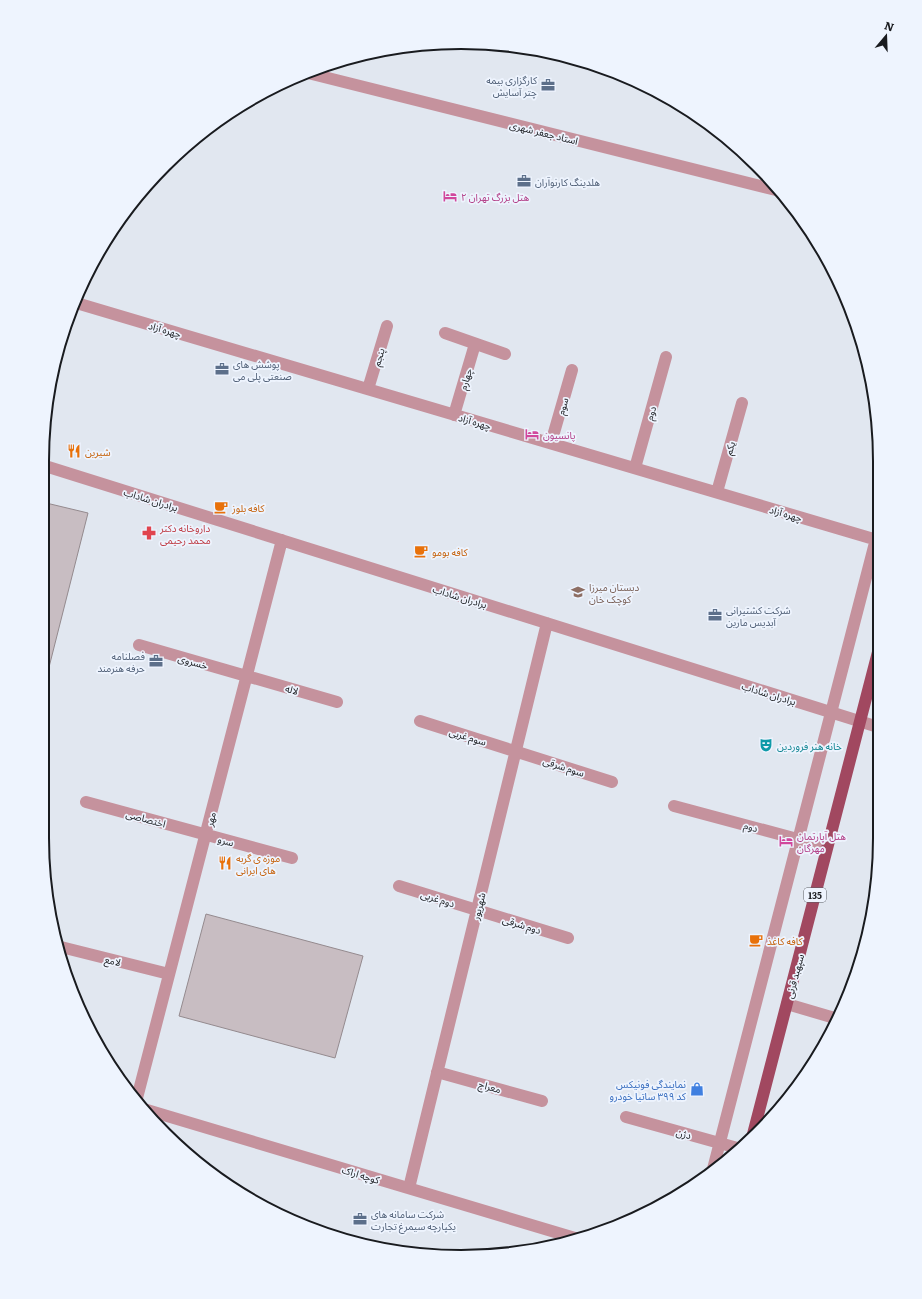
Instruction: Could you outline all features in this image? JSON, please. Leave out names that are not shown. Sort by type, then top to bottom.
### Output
[{"type":"main road","name":"سپهبد قرنی","points":[[755,1126],[873,672]]},
{"type":"street","name":"استاد جعفر شهری","points":[[317,75],[771,189]]},
{"type":"street","name":"چهره آزاد","points":[[80,304],[873,537]]},
{"type":"street","name":"پنجم","points":[[368,389],[387,326]]},
{"type":"street","points":[[445,334],[505,354]]},
{"type":"street","name":"چهارم","points":[[454,415],[475,344]]},
{"type":"street","name":"دوم","points":[[635,468],[666,357]]},
{"type":"street","name":"سوم","points":[[551,443],[572,370]]},
{"type":"street","name":"یکم","points":[[717,492],[742,403]]},
{"type":"street","name":"برادران شاداب","points":[[49,467],[873,725]]},
{"type":"street","name":"مهر","points":[[138,1094],[282,540]]},
{"type":"street","points":[[715,1163],[797,839],[873,553]]},
{"type":"street","name":"شهریور","points":[[409,1188],[547,623]]},
{"type":"street","name":"خسروی","points":[[139,645],[247,676]]},
{"type":"street","name":"لاله","points":[[247,676],[337,702]]},
{"type":"street","name":"سوم غربی","points":[[420,721],[516,750]]},
{"type":"street","name":"سوم شرقی","points":[[516,750],[612,782]]},
{"type":"street","name":"اختصاصی","points":[[86,802],[206,834]]},
{"type":"street","name":"دوم","points":[[674,806],[827,847]]},
{"type":"street","name":"سرو","points":[[206,834],[292,858]]},
{"type":"street","name":"دوم غربی","points":[[399,886],[477,910]]},
{"type":"street","name":"دوم شرقی","points":[[477,910],[568,938]]},
{"type":"street","name":"لامع","points":[[64,948],[169,974]]},
{"type":"street","points":[[787,1004],[832,1017]]},
{"type":"street","name":"معراج","points":[[437,1072],[542,1101]]},
{"type":"street","name":"کوچه اراک","points":[[153,1112],[568,1236]]},
{"type":"street","name":"دژن","points":[[626,1117],[734,1147]]},
{"type":"building","points":[[49,504],[88,513],[49,667]]},
{"type":"building","points":[[206,914],[363,956],[335,1058],[179,1016]]},
{"type":"place","name":"کارگزاری بیمه چتر آسایش","points":[[548,85]]},
{"type":"place","name":"هلدینگ کارنوآران","points":[[524,181]]},
{"type":"place","name":"هتل بزرگ تهران ۲","points":[[450,196]]},
{"type":"place","name":"پوشش های صنعتی پلی می","points":[[222,369]]},
{"type":"place","name":"پانسیون","points":[[532,434]]},
{"type":"place","name":"شیرین","points":[[74,451]]},
{"type":"place","name":"کافه بلوز","points":[[221,507]]},
{"type":"place","name":"داروخانه دکتر محمد رحیمی","points":[[149,533]]},
{"type":"place","name":"کافه بومو","points":[[421,551]]},
{"type":"place","name":"دبستان میرزا کوچک خان","points":[[578,592]]},
{"type":"place","name":"شرکت کشتیرانی آبدیس مارین","points":[[715,615]]},
{"type":"place","name":"فصلنامه حرفه هنرمند","points":[[156,661]]},
{"type":"place","name":"خانه هنر فروردین","points":[[766,745]]},
{"type":"place","name":"هتل آپارتمان مهرگان","points":[[786,841]]},
{"type":"place","name":"موزه ی گربه های ایرانی","points":[[225,863]]},
{"type":"place","name":"کافه کاغذ","points":[[756,940]]},
{"type":"place","name":"نمایندگی فونیکس کد ۳۹۹ ساتیا خودرو","points":[[697,1089]]},
{"type":"place","name":"شرکت سامانه های یکپارچه سیمرغ تجارت","points":[[360,1219]]}]
